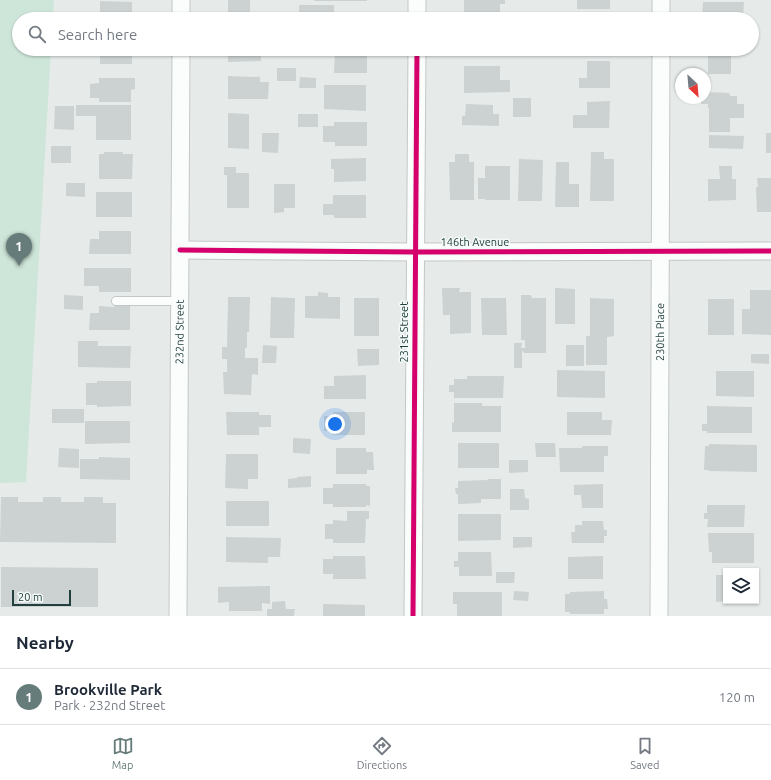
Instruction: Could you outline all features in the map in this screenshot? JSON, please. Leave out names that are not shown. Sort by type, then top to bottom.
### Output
[{"type":"street","points":[[181,0],[181,12]]},
{"type":"street","points":[[417,0],[417,12]]},
{"type":"street","points":[[661,0],[661,12]]},
{"type":"street","name":"232nd Street","points":[[178,616],[181,56]]},
{"type":"street","name":"231st Street","points":[[413,616],[417,56]]},
{"type":"street","name":"230th Place","points":[[659,616],[661,56]]},
{"type":"street","name":"146th Avenue","points":[[180,250],[416,252],[771,251]]},
{"type":"lane","points":[[116,301],[180,301]]},
{"type":"green space","points":[[0,0],[54,0],[53,12],[12,12],[12,56],[51,56],[26,482],[0,483]]},
{"type":"building","points":[[228,0],[250,0],[250,12],[228,12]]},
{"type":"building","points":[[367,0],[367,1],[314,1]]},
{"type":"building","points":[[464,0],[505,0],[505,4],[500,4],[500,12],[464,12]]},
{"type":"building","points":[[577,0],[610,0],[610,9],[577,9]]},
{"type":"building","points":[[100,1],[132,2],[132,12],[100,12]]},
{"type":"building","points":[[703,2],[744,2],[743,12],[702,12]]},
{"type":"building","points":[[299,5],[334,5],[334,12],[299,12]]},
{"type":"building","points":[[100,56],[132,56],[132,64],[100,64]]},
{"type":"building","points":[[228,56],[261,56],[261,61],[228,62]]},
{"type":"building","points":[[335,56],[367,56],[367,73],[334,73]]},
{"type":"building","points":[[708,56],[731,56],[731,74],[711,74],[711,68],[708,68]]},
{"type":"building","points":[[587,61],[610,61],[610,88],[579,88],[579,78],[587,78]]},
{"type":"building","points":[[464,66],[500,66],[500,80],[510,80],[510,92],[464,93]]},
{"type":"building","points":[[277,68],[296,68],[296,81],[277,81]]},
{"type":"building","points":[[228,76],[260,77],[260,82],[269,82],[268,99],[228,99]]},
{"type":"building","points":[[300,77],[316,78],[316,88],[299,88]]},
{"type":"building","points":[[99,78],[135,78],[135,89],[131,90],[131,102],[99,102],[99,98],[90,98],[90,84],[99,83]]},
{"type":"building","points":[[324,85],[366,85],[366,111],[324,109]]},
{"type":"building","points":[[711,92],[729,93],[730,96],[737,96],[737,104],[744,104],[744,118],[730,118],[730,132],[709,132],[708,104],[711,104]]},
{"type":"building","points":[[513,98],[531,98],[531,117],[513,117]]},
{"type":"building","points":[[610,101],[609,128],[573,128],[573,115],[587,115],[587,102]]},
{"type":"building","points":[[466,104],[493,105],[493,114],[499,114],[499,126],[462,125],[462,116],[465,116]]},
{"type":"building","points":[[76,105],[131,105],[131,140],[96,140],[96,116],[76,116]]},
{"type":"building","points":[[55,106],[74,106],[74,130],[54,129]]},
{"type":"building","points":[[228,113],[249,114],[249,149],[228,148]]},
{"type":"building","points":[[298,114],[318,114],[318,127],[298,127]]},
{"type":"building","points":[[334,122],[367,122],[367,146],[335,146],[335,142],[323,142],[323,126],[334,126]]},
{"type":"building","points":[[262,133],[279,133],[278,153],[262,152]]},
{"type":"building","points":[[766,133],[771,133],[771,153],[766,153]]},
{"type":"building","points":[[709,135],[744,136],[743,149],[709,148]]},
{"type":"building","points":[[51,146],[71,146],[71,163],[51,163]]},
{"type":"building","points":[[104,152],[123,152],[123,154],[133,154],[132,179],[99,179],[99,154],[104,154]]},
{"type":"building","points":[[591,152],[604,152],[604,159],[614,159],[614,201],[590,201]]},
{"type":"building","points":[[455,154],[469,154],[469,162],[474,162],[474,200],[450,200],[449,162],[455,162]]},
{"type":"building","points":[[366,158],[366,181],[334,182],[334,169],[331,169],[331,159]]},
{"type":"building","points":[[519,159],[543,160],[542,201],[518,201]]},
{"type":"building","points":[[556,162],[569,162],[569,184],[579,184],[579,207],[555,207]]},
{"type":"building","points":[[485,166],[510,166],[510,200],[478,199],[478,178],[485,178]]},
{"type":"building","points":[[719,166],[732,166],[732,179],[736,179],[736,200],[708,201],[708,179],[720,179]]},
{"type":"building","points":[[224,167],[236,167],[236,173],[249,173],[249,208],[227,208],[227,175],[224,175]]},
{"type":"building","points":[[757,178],[771,178],[771,212],[757,212]]},
{"type":"building","points":[[66,183],[85,183],[85,197],[66,196]]},
{"type":"building","points":[[274,184],[295,184],[295,208],[284,208],[284,212],[274,213]]},
{"type":"building","points":[[96,192],[132,192],[132,217],[96,217]]},
{"type":"building","points":[[333,195],[366,195],[366,218],[334,218],[334,215],[323,215],[323,204],[333,204]]},
{"type":"building","points":[[99,231],[131,231],[131,254],[89,254],[90,239],[99,239]]},
{"type":"building","points":[[84,268],[131,268],[131,292],[99,292],[99,286],[84,286]]},
{"type":"building","points":[[442,288],[460,288],[459,292],[471,292],[471,333],[450,334],[450,315],[443,315]]},
{"type":"building","points":[[555,288],[575,289],[575,324],[555,324]]},
{"type":"building","points":[[750,290],[771,290],[771,335],[742,334],[742,309],[750,309]]},
{"type":"building","points":[[318,292],[328,293],[328,297],[340,297],[340,319],[305,318],[305,296],[318,296]]},
{"type":"building","points":[[64,295],[83,296],[83,310],[64,309]]},
{"type":"building","points":[[521,295],[531,295],[532,298],[546,298],[546,353],[524,353],[522,351],[522,368],[514,368],[514,343],[522,343],[521,348],[525,348],[525,340],[521,340]]},
{"type":"building","points":[[228,297],[250,297],[249,332],[247,332],[247,348],[245,348],[245,358],[258,358],[258,375],[252,374],[251,395],[224,394],[223,372],[227,372],[227,359],[222,359],[222,347],[227,347]]},
{"type":"building","points":[[271,297],[295,298],[294,338],[270,338]]},
{"type":"building","points":[[354,298],[379,298],[379,336],[354,336]]},
{"type":"building","points":[[481,298],[506,298],[507,335],[482,335]]},
{"type":"building","points":[[590,298],[614,299],[614,336],[607,337],[607,365],[586,365],[586,336],[590,336]]},
{"type":"building","points":[[708,299],[734,299],[734,335],[708,335]]},
{"type":"building","points":[[114,303],[121,303],[121,306],[130,306],[130,330],[89,330],[90,313],[99,313],[99,306],[114,307]]},
{"type":"building","points":[[78,341],[98,341],[98,346],[131,346],[130,368],[78,367]]},
{"type":"building","points":[[263,345],[277,346],[276,363],[262,363]]},
{"type":"building","points":[[566,345],[584,345],[584,366],[566,366]]},
{"type":"building","points":[[357,349],[379,349],[379,365],[358,366]]},
{"type":"building","points":[[751,354],[769,354],[769,364],[751,363]]},
{"type":"building","points":[[557,370],[605,371],[605,398],[557,397]]},
{"type":"building","points":[[716,371],[754,371],[754,397],[716,396]]},
{"type":"building","points":[[366,375],[366,399],[324,399],[324,386],[334,386],[334,376]]},
{"type":"building","points":[[467,376],[504,376],[503,398],[454,398],[454,392],[449,392],[449,385],[454,385],[454,379],[467,379]]},
{"type":"building","points":[[97,381],[131,381],[131,406],[97,407],[97,405],[86,405],[86,383],[97,383]]},
{"type":"building","points":[[454,403],[482,403],[482,406],[501,406],[501,432],[452,432],[452,422],[454,423]]},
{"type":"building","points":[[707,406],[752,407],[752,433],[707,433],[707,431],[702,431],[702,424],[707,424]]},
{"type":"building","points":[[52,409],[84,409],[84,423],[52,423]]},
{"type":"building","points":[[226,412],[259,412],[259,415],[271,415],[271,427],[259,427],[259,435],[227,435]]},
{"type":"building","points":[[333,412],[365,412],[365,435],[333,435],[333,431],[324,431],[324,416],[334,416]]},
{"type":"building","points":[[567,412],[602,412],[602,420],[612,420],[611,435],[567,435]]},
{"type":"building","points":[[85,421],[130,421],[130,443],[85,444]]},
{"type":"building","points":[[293,438],[311,439],[310,454],[293,453]]},
{"type":"building","points":[[458,443],[499,443],[499,468],[458,468]]},
{"type":"building","points":[[535,443],[555,443],[556,457],[536,457]]},
{"type":"building","points":[[709,444],[757,445],[757,472],[704,470],[705,446],[709,446]]},
{"type":"building","points":[[582,446],[608,446],[608,456],[604,456],[604,472],[560,472],[559,448],[582,448]]},
{"type":"building","points":[[59,448],[79,449],[79,468],[58,467]]},
{"type":"building","points":[[336,448],[366,448],[366,452],[373,452],[374,470],[367,470],[367,474],[336,474]]},
{"type":"building","points":[[226,454],[258,454],[258,479],[248,479],[248,489],[225,488]]},
{"type":"building","points":[[99,457],[130,458],[130,480],[80,479],[80,459],[99,459]]},
{"type":"building","points":[[509,460],[528,460],[528,472],[509,473]]},
{"type":"building","points":[[311,476],[311,487],[288,488],[288,479]]},
{"type":"building","points":[[501,479],[501,499],[481,499],[481,503],[458,504],[458,494],[456,494],[455,488],[458,488],[458,481]]},
{"type":"building","points":[[333,484],[366,484],[366,486],[370,486],[370,506],[333,507],[333,504],[323,504],[323,488],[333,488]]},
{"type":"building","points":[[603,484],[603,508],[582,508],[581,495],[574,495],[574,485]]},
{"type":"building","points":[[510,489],[524,489],[525,498],[529,499],[529,510],[510,510]]},
{"type":"building","points":[[1,497],[18,497],[18,502],[43,502],[43,497],[61,497],[61,502],[84,502],[84,497],[103,497],[103,503],[116,503],[116,543],[0,542]]},
{"type":"building","points":[[226,501],[269,501],[269,526],[226,526]]},
{"type":"building","points":[[707,505],[745,505],[744,527],[707,527],[708,519],[704,519],[704,513],[707,513]]},
{"type":"building","points":[[347,511],[369,511],[369,519],[366,519],[365,543],[333,543],[333,539],[325,539],[325,524],[333,524],[333,520],[347,521]]},
{"type":"building","points":[[458,514],[501,514],[501,540],[458,541]]},
{"type":"building","points":[[582,521],[603,521],[604,530],[607,530],[607,536],[604,536],[604,543],[572,543],[571,532],[575,532],[575,525],[582,525]]},
{"type":"building","points":[[708,533],[754,533],[754,563],[712,563],[712,552],[709,552]]},
{"type":"building","points":[[226,537],[281,538],[280,557],[268,557],[268,563],[226,562]]},
{"type":"building","points":[[513,537],[532,537],[532,547],[513,548]]},
{"type":"building","points":[[458,552],[491,552],[492,576],[459,576],[459,567],[454,567],[454,561],[458,561]]},
{"type":"building","points":[[333,556],[365,556],[366,579],[333,579],[333,574],[323,574],[323,559],[333,559]]},
{"type":"building","points":[[603,556],[603,579],[568,579],[568,557]]},
{"type":"building","points":[[1,567],[98,568],[98,607],[1,607]]},
{"type":"building","points":[[496,572],[515,572],[514,583],[496,583]]},
{"type":"building","points":[[716,575],[723,575],[723,601],[716,602]]},
{"type":"building","points":[[270,586],[270,604],[262,603],[262,611],[229,611],[229,602],[218,603],[218,587]]},
{"type":"building","points":[[514,591],[529,592],[528,601],[513,600]]},
{"type":"building","points":[[604,591],[604,599],[607,599],[608,609],[604,609],[604,614],[570,614],[570,612],[565,612],[565,594],[570,594],[570,592]]},
{"type":"building","points":[[453,592],[502,592],[502,616],[457,616],[457,604],[453,604]]},
{"type":"building","points":[[285,601],[286,609],[295,609],[294,616],[267,616],[267,609],[272,609],[272,602]]},
{"type":"building","points":[[323,604],[365,605],[365,616],[323,616]]},
{"type":"cycle path","points":[[413,616],[417,56]]},
{"type":"cycle path","points":[[180,250],[416,252],[771,251]]},
{"type":"place","name":"Brookville Park","points":[[19,266]]}]
